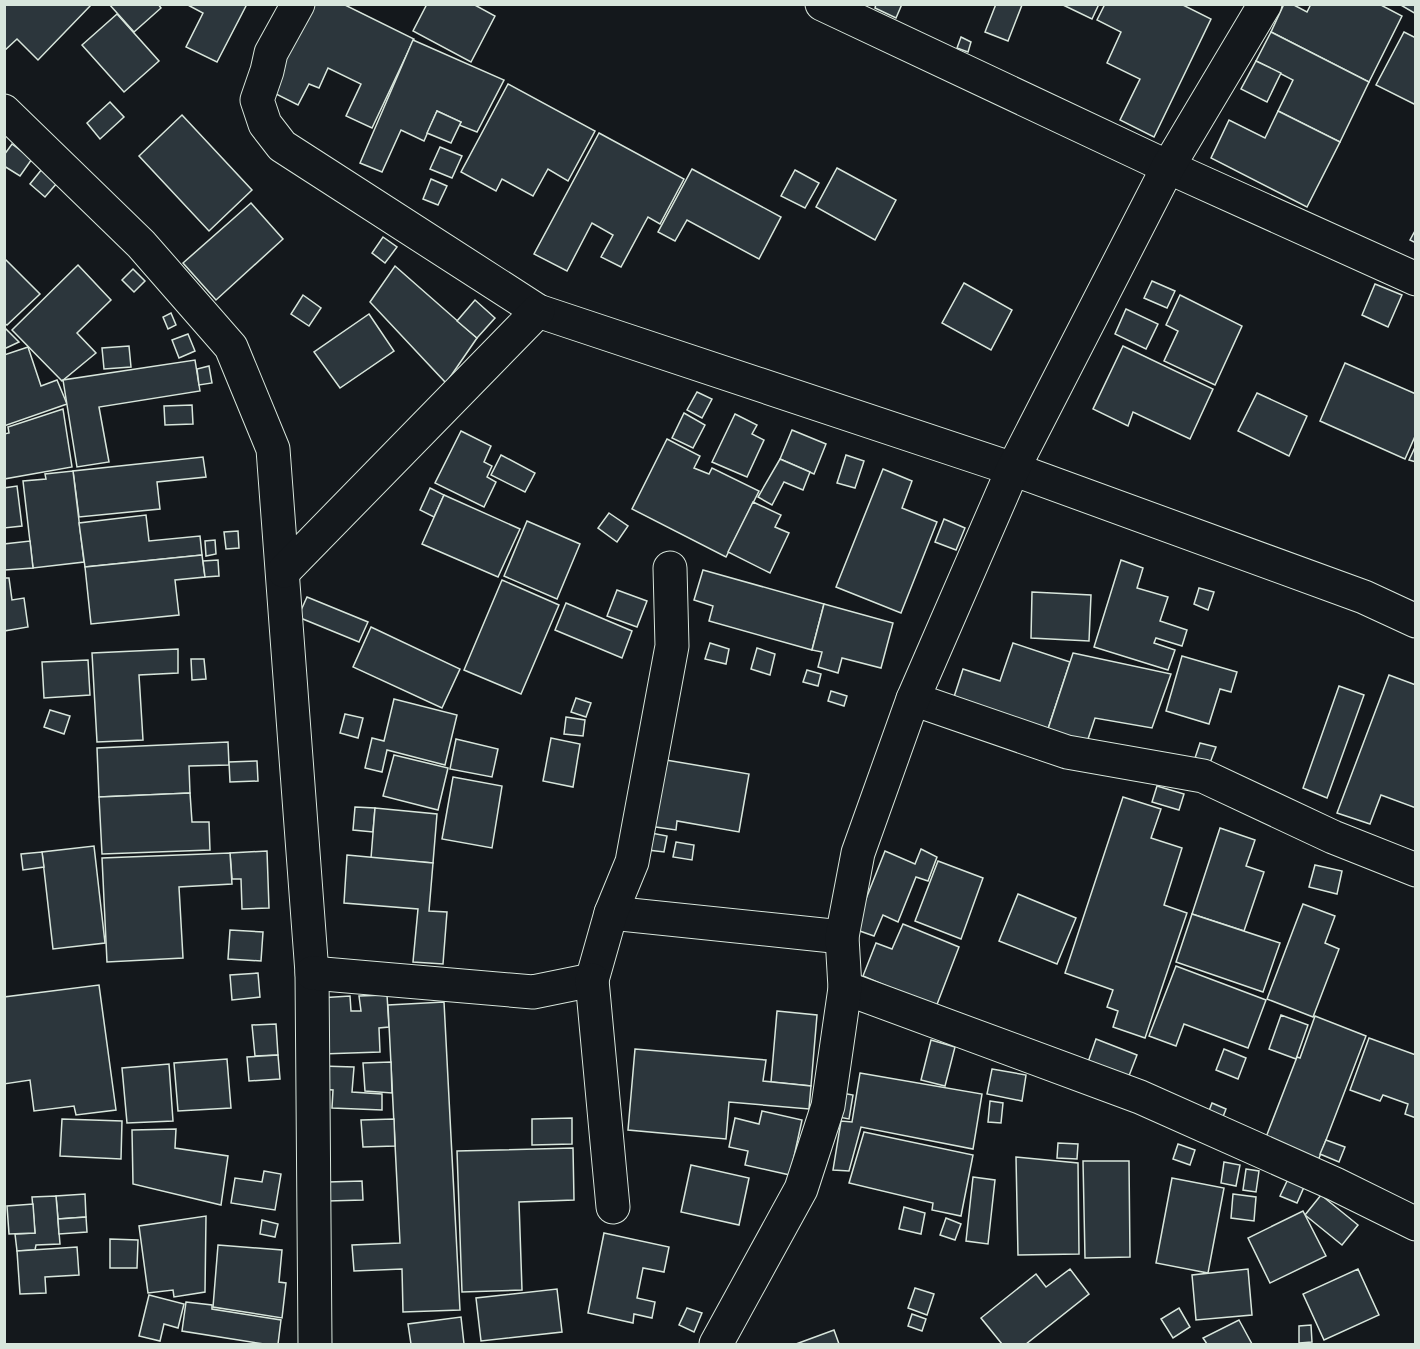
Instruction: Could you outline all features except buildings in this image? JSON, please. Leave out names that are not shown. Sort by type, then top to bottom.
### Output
[{"type":"street","points":[[298,4],[271,53],[256,100],[265,124],[282,146],[538,310],[1013,469],[1364,597],[1416,621]]},
{"type":"street","points":[[822,4],[1168,167],[1416,279]]},
{"type":"street","points":[[716,1344],[801,1189],[828,1106],[845,988],[842,938],[858,853],[913,699],[1013,469],[1168,167],[1265,4]]},
{"type":"street","points":[[4,111],[141,244],[231,346],[273,449],[284,571],[312,973],[315,1344]]},
{"type":"street","points":[[284,571],[538,310]]},
{"type":"street","points":[[613,1207],[592,980],[611,913],[632,862],[672,646],[670,568]]},
{"type":"street","points":[[913,699],[1067,752],[1203,776],[1333,837],[1416,870]]},
{"type":"street","points":[[611,913],[842,938]]},
{"type":"street","points":[[312,973],[533,992],[592,980]]},
{"type":"street","points":[[845,988],[1140,1097],[1335,1184],[1416,1224]]}]
